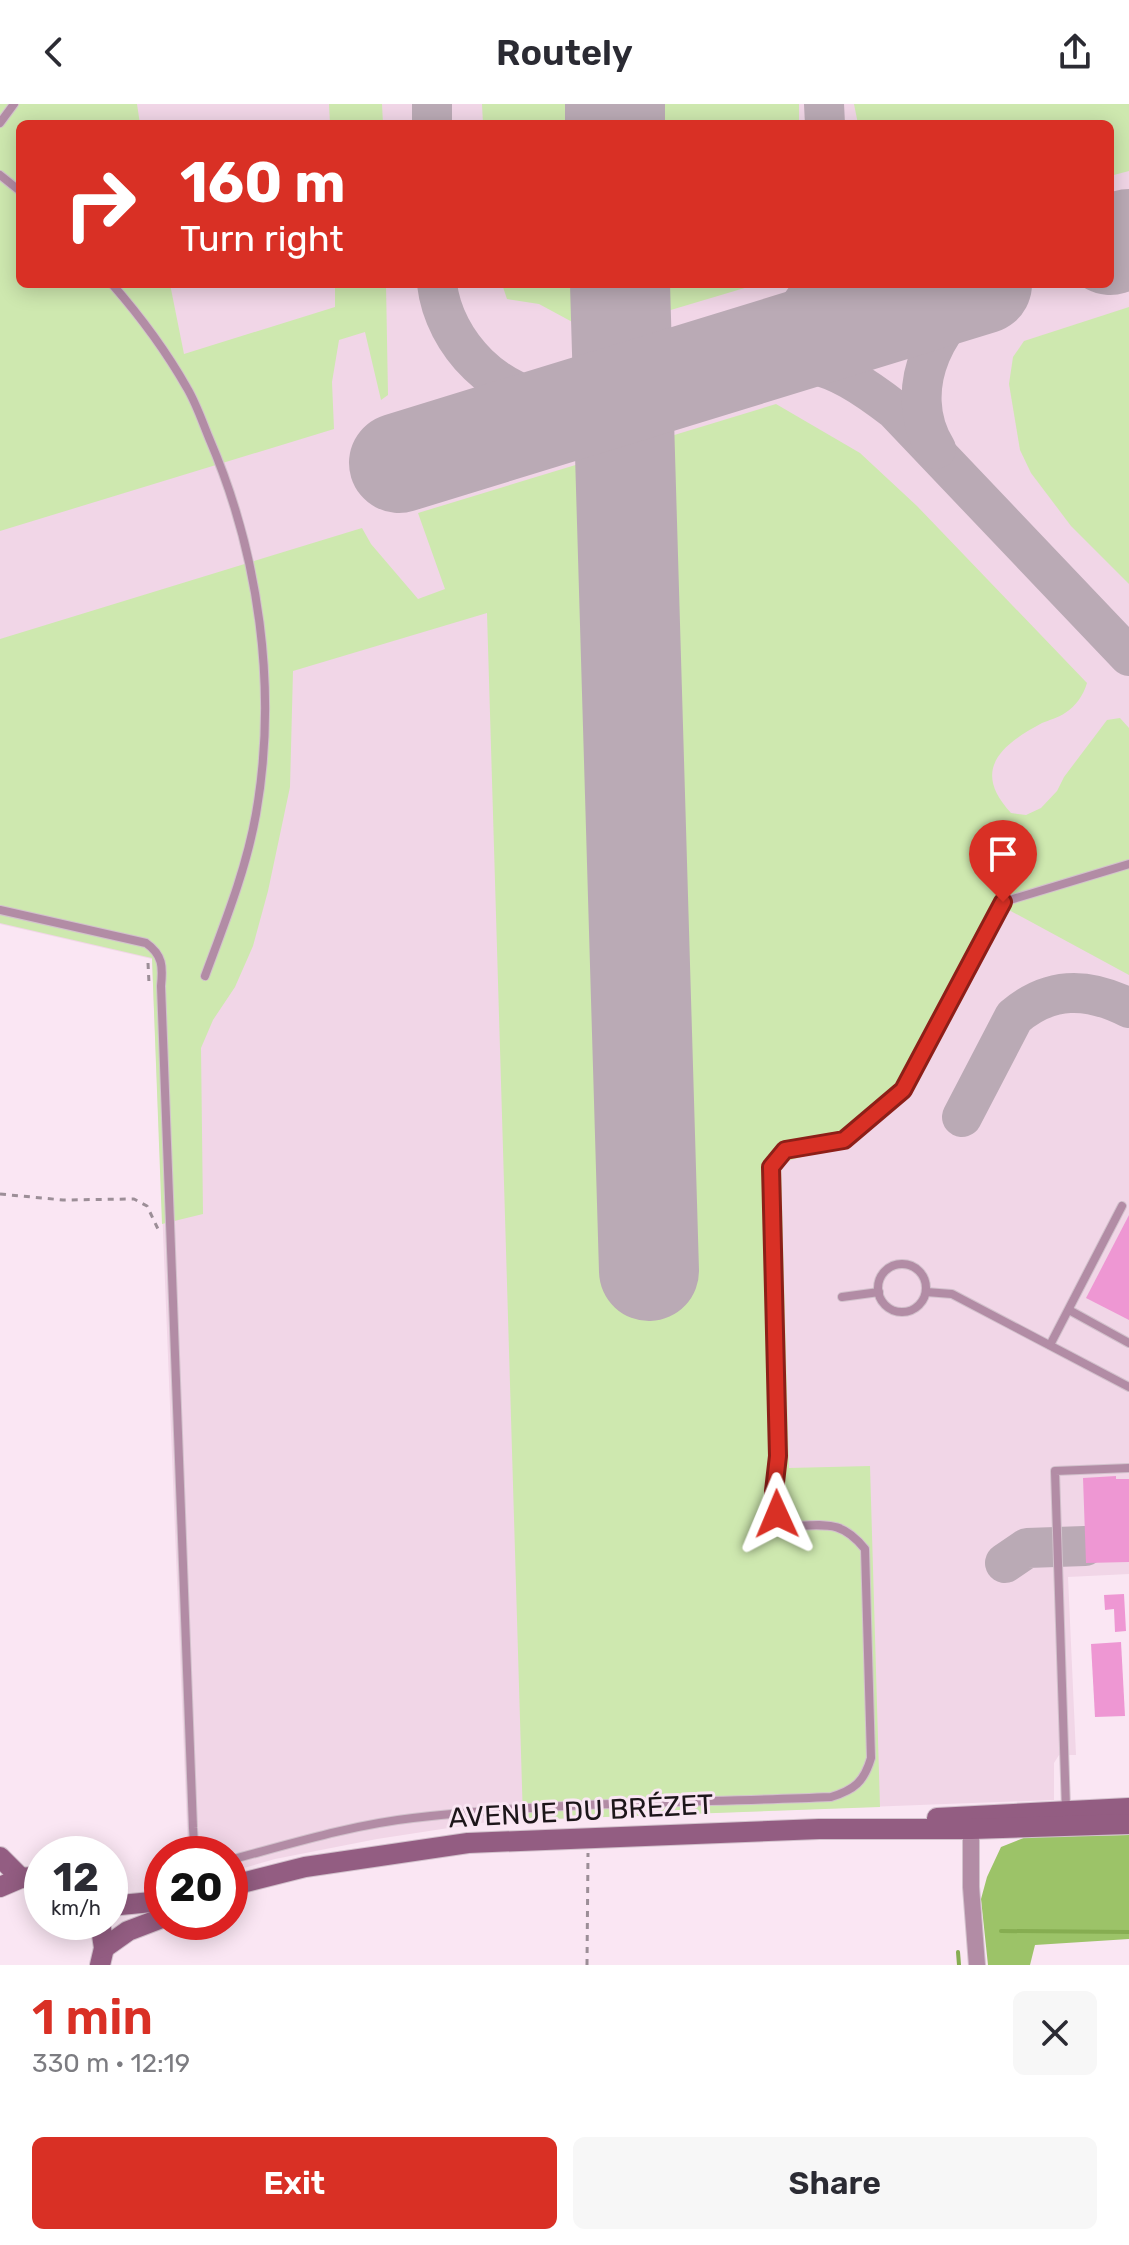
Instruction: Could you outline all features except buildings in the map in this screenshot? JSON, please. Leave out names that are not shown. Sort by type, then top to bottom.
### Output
[{"type":"main road","name":"AVENUE DU BRÉZET","points":[[248,1881],[305,1867],[468,1843],[1067,1818],[1129,1808]]},
{"type":"main road","name":"AVENUE DU BRÉZET","points":[[1067,1818],[1129,1824]]},
{"type":"main road","points":[[0,1857],[21,1878]]},
{"type":"main road","name":"AVENUE DU BRÉZET","points":[[248,1893],[348,1861]]},
{"type":"main road","points":[[0,1887],[24,1878]]},
{"type":"main road","points":[[102,1956],[128,1931],[144,1925]]},
{"type":"street","points":[[971,1822],[971,1898],[977,1965]]},
{"type":"lane","points":[[0,123],[14,104]]},
{"type":"lane","points":[[0,175],[16,188]]},
{"type":"lane","points":[[116,288],[135,310],[188,389],[221,466],[249,563],[263,646],[265,733],[257,812],[243,875],[205,976]]},
{"type":"lane","points":[[248,1855],[361,1826],[412,1818],[503,1811],[831,1797],[849,1792],[860,1783],[871,1758],[865,1549],[852,1534],[840,1527],[787,1526],[777,1514],[774,1491],[778,1456],[771,1167],[785,1150],[844,1140],[903,1090],[1003,902],[1129,864]]},
{"type":"lane","points":[[0,910],[146,943],[154,949],[163,965],[161,986],[194,1836]]},
{"type":"lane","points":[[1050,1345],[1122,1206]]},
{"type":"lane","points":[[901,1264],[916,1268],[922,1274],[926,1292],[916,1308],[901,1312],[886,1306],[879,1292],[881,1276],[886,1270],[901,1264]]},
{"type":"lane","points":[[842,1297],[879,1292]]},
{"type":"lane","points":[[926,1292],[952,1294],[1129,1387]]},
{"type":"lane","points":[[1069,1310],[1129,1343]]},
{"type":"lane","points":[[1067,1818],[1055,1471],[1129,1468]]},
{"type":"path","points":[[0,1194],[63,1200],[134,1199],[147,1206],[158,1229]]},
{"type":"path","points":[[587,1965],[589,1838]]},
{"type":"shaded area","points":[[0,104],[1129,104],[1129,1574],[1068,1577],[1076,1755],[1059,1755],[1054,1763],[1054,1800],[494,1821],[377,1839],[248,1867],[248,1836],[187,1836],[152,959],[0,924]]},
{"type":"green space","points":[[0,104],[137,104],[139,120],[16,120],[16,288],[171,288],[184,354],[335,307],[335,288],[386,288],[388,395],[381,400],[365,332],[339,340],[332,382],[334,429],[0,531]]},
{"type":"green space","points":[[329,104],[382,104],[383,120],[330,120]]},
{"type":"green space","points":[[482,104],[799,104],[799,120],[483,120]]},
{"type":"green space","points":[[854,104],[1129,104],[1129,171],[1114,175],[1114,120],[857,120]]},
{"type":"green space","points":[[503,288],[745,288],[607,329],[589,331],[539,304],[507,299]]},
{"type":"green space","points":[[1129,307],[1129,584],[1071,526],[1031,473],[1020,450],[1009,384],[1013,357],[1024,341]]},
{"type":"green space","points":[[776,404],[860,453],[917,506],[1087,683],[1073,707],[1014,741],[996,761],[992,772],[993,784],[1011,813],[1026,815],[1041,808],[1057,791],[1107,720],[1120,718],[1129,728],[1129,975],[1007,909],[911,1094],[859,1140],[781,1163],[789,1468],[870,1466],[880,1807],[523,1820],[487,613],[293,671],[290,787],[268,891],[253,946],[235,987],[213,1020],[201,1048],[203,1214],[162,1224],[152,958],[0,923],[0,639],[362,528],[371,544],[418,599],[445,589],[418,513]]},
{"type":"green space","points":[[1129,1835],[1129,1939],[1035,1945],[1030,1965],[988,1965],[981,1899],[1001,1847],[1026,1837]]},
{"type":"waterway","points":[[1001,1931],[1129,1932]]},
{"type":"waterway","points":[[958,1952],[959,1965]]},
{"type":"taxiway","points":[[432,104],[432,120]]},
{"type":"taxiway","points":[[824,104],[825,120]]},
{"type":"taxiway","points":[[438,288],[442,306],[463,347],[496,380],[538,399],[567,402],[610,398]]},
{"type":"taxiway","points":[[731,358],[780,329],[811,288]]},
{"type":"taxiway","points":[[936,449],[926,426],[922,402],[924,378],[931,354],[942,332],[958,313],[991,288]]},
{"type":"taxiway","points":[[717,365],[771,361],[812,364],[850,379],[871,392],[895,410],[1129,656]]},
{"type":"taxiway","points":[[962,1117],[1014,1017],[1028,1007],[1055,995],[1084,993],[1129,1008]]},
{"type":"taxiway","points":[[1005,1563],[1027,1548],[1085,1546]]},
{"type":"runway","points":[[615,104],[615,120]]},
{"type":"runway","points":[[1114,244],[1129,239]]},
{"type":"runway","points":[[620,288],[649,1271]]},
{"type":"runway","points":[[399,463],[969,288]]},
{"type":"route","points":[[777,1514],[774,1491],[778,1456],[771,1167],[785,1150],[844,1140],[903,1090],[1003,902]]}]
